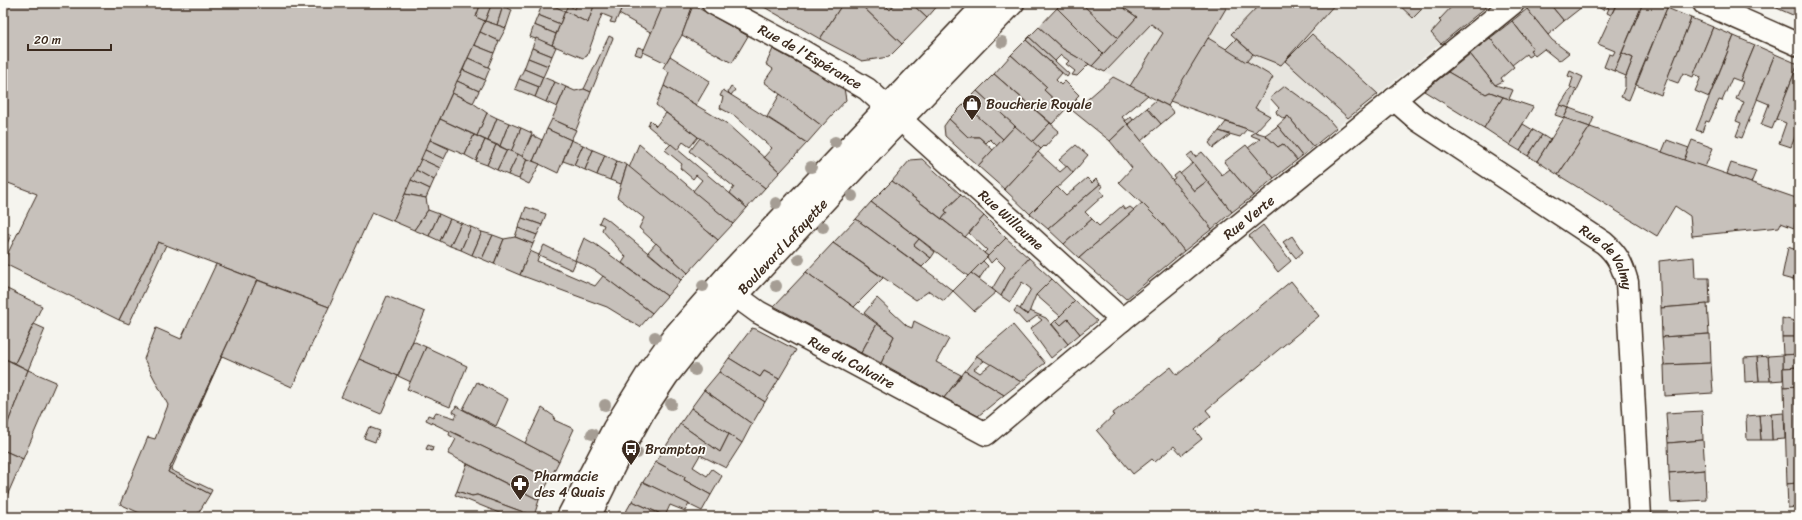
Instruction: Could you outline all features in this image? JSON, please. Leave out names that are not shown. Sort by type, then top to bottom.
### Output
[{"type":"street","name":"Rue de l'Espérance","points":[[713,3],[850,78],[868,89],[894,113]]},
{"type":"street","name":"Boulevard Lafayette","points":[[568,517],[600,453],[651,368],[674,336],[727,290],[894,113],[986,3]]},
{"type":"street","name":"Boulevard Lafayette","points":[[894,113],[1012,3]]},
{"type":"street","name":"Rue Verte","points":[[986,434],[1122,320],[1513,3]]},
{"type":"street","points":[[1704,3],[1799,44]]},
{"type":"street","name":"Rue de Valmy","points":[[1394,99],[1418,120],[1604,243],[1620,258],[1627,282],[1640,517]]},
{"type":"street","name":"Rue Willaume","points":[[894,113],[1122,320]]},
{"type":"street","name":"Boulevard Lafayette","points":[[589,517],[618,458],[655,394],[698,337],[727,290]]},
{"type":"street","name":"Rue du Calvaire","points":[[727,290],[758,312],[986,434]]},
{"type":"shaded area","points":[[1171,3],[1491,3],[1336,128],[1325,115],[1285,86],[1270,98],[1270,116],[1255,132],[1171,101],[1168,106],[1105,72]]},
{"type":"building","points":[[3,3],[481,3],[476,17],[485,21],[393,221],[372,212],[329,307],[158,242],[119,320],[3,263],[37,194],[3,181]]},
{"type":"building","points":[[481,3],[492,3],[485,21],[476,17]]},
{"type":"building","points":[[492,3],[503,6],[497,25],[485,21]]},
{"type":"building","points":[[543,3],[547,3],[565,11],[560,24],[538,15]]},
{"type":"building","points":[[578,3],[595,3],[588,23],[565,11],[568,5],[575,9]]},
{"type":"building","points":[[595,3],[624,3],[615,23],[610,22],[612,18],[602,14],[587,56],[583,58],[552,45],[565,11],[588,23]]},
{"type":"building","points":[[624,3],[664,3],[652,33],[619,14]]},
{"type":"building","points":[[664,3],[689,3],[693,5],[682,35],[666,63],[643,52]]},
{"type":"building","points":[[757,3],[843,3],[820,39]]},
{"type":"building","points":[[843,3],[859,3],[902,44],[889,57],[862,61],[820,39]]},
{"type":"building","points":[[859,3],[883,3],[890,10],[896,3],[911,3],[927,18],[902,44]]},
{"type":"building","points":[[911,3],[940,3],[927,18]]},
{"type":"building","points":[[1062,3],[1081,3],[1118,38],[1103,54],[1057,8]]},
{"type":"building","points":[[1081,3],[1117,3],[1137,17],[1118,38]]},
{"type":"building","points":[[1117,3],[1224,3],[1228,5],[1168,106],[1130,86],[1163,33],[1151,24],[1105,72],[1092,66],[1137,17]]},
{"type":"building","points":[[1261,3],[1336,3],[1281,65],[1253,54],[1231,34]]},
{"type":"building","points":[[1397,3],[1428,3],[1413,18]]},
{"type":"building","points":[[1455,3],[1491,3],[1441,44],[1431,33],[1441,22],[1439,20]]},
{"type":"building","points":[[1534,3],[1549,3],[1564,21],[1548,35],[1527,9]]},
{"type":"building","points":[[1549,3],[1587,3],[1564,21]]},
{"type":"building","points":[[1591,3],[1617,3],[1611,15],[1607,13],[1609,8],[1605,6],[1603,10]]},
{"type":"building","points":[[1617,3],[1643,3],[1614,71],[1604,67],[1609,54],[1613,55],[1615,51],[1598,44]]},
{"type":"building","points":[[1643,3],[1657,3],[1667,8],[1629,100],[1621,97],[1625,87],[1625,79],[1633,58],[1622,53]]},
{"type":"building","points":[[1774,3],[1799,3],[1799,7],[1795,16],[1772,6]]},
{"type":"building","points":[[693,5],[748,36],[732,63],[682,35]]},
{"type":"building","points":[[503,6],[512,10],[506,28],[497,25]]},
{"type":"building","points":[[1057,8],[1103,54],[1092,66],[1063,49],[1039,27]]},
{"type":"building","points":[[1667,8],[1691,18],[1661,95],[1636,85]]},
{"type":"building","points":[[1527,9],[1552,40],[1569,53],[1559,61],[1544,49],[1535,56],[1530,50],[1533,48],[1512,21]]},
{"type":"building","points":[[538,15],[560,24],[556,34],[534,25]]},
{"type":"building","points":[[1691,18],[1713,27],[1693,77],[1683,73],[1678,83],[1667,79]]},
{"type":"building","points":[[485,21],[506,28],[499,41],[480,32]]},
{"type":"building","points":[[1512,21],[1533,48],[1530,50],[1533,54],[1528,57],[1526,54],[1512,65],[1490,38]]},
{"type":"building","points":[[534,25],[556,34],[552,45],[530,37]]},
{"type":"building","points":[[1039,27],[1063,49],[1089,64],[1077,76],[1072,75],[1075,71],[1066,64],[1069,61],[1061,55],[1055,61],[1029,37]]},
{"type":"building","points":[[1713,27],[1734,36],[1709,97],[1695,91],[1701,77],[1694,74]]},
{"type":"building","points":[[480,32],[499,41],[494,53],[474,45]]},
{"type":"building","points":[[1312,34],[1378,94],[1348,118],[1285,61]]},
{"type":"building","points":[[609,36],[613,38],[591,92],[584,89]]},
{"type":"building","points":[[1734,36],[1755,45],[1740,81],[1732,78],[1722,101],[1719,100],[1709,122],[1706,121],[1702,132],[1696,130]]},
{"type":"building","points":[[1029,37],[1069,74],[1067,77],[1026,40]]},
{"type":"building","points":[[536,38],[556,47],[552,56],[532,48]]},
{"type":"building","points":[[1208,38],[1273,77],[1255,108],[1270,116],[1255,132],[1170,101]]},
{"type":"building","points":[[1490,38],[1514,67],[1501,78],[1503,81],[1495,85],[1470,54]]},
{"type":"building","points":[[1236,39],[1253,54],[1246,62],[1226,49]]},
{"type":"building","points":[[1026,40],[1062,73],[1056,80],[1061,85],[1065,81],[1079,95],[1076,98],[1077,99],[1065,110],[1044,90],[1047,87],[1011,55]]},
{"type":"building","points":[[474,45],[494,53],[488,67],[468,58]]},
{"type":"building","points":[[1755,45],[1775,54],[1742,138],[1736,136],[1741,123],[1736,121],[1744,102],[1736,99],[1743,82],[1740,81]]},
{"type":"building","points":[[638,47],[644,49],[641,56],[635,54]]},
{"type":"building","points":[[532,48],[552,56],[548,66],[528,58]]},
{"type":"building","points":[[773,49],[844,88],[846,100],[822,126],[764,82],[773,69],[766,64]]},
{"type":"building","points":[[1622,53],[1633,58],[1626,76],[1614,71]]},
{"type":"building","points":[[1470,54],[1495,85],[1513,90],[1509,99],[1490,92],[1486,94],[1448,72]]},
{"type":"building","points":[[1775,54],[1798,64],[1772,129],[1761,125],[1769,104],[1757,99]]},
{"type":"building","points":[[1011,55],[1047,87],[1044,90],[1065,110],[1052,124],[994,74]]},
{"type":"building","points":[[670,56],[710,81],[696,105],[664,86],[669,72],[663,68]]},
{"type":"building","points":[[468,58],[490,68],[485,80],[463,70]]},
{"type":"building","points":[[528,58],[548,66],[543,77],[524,69]]},
{"type":"building","points":[[1798,64],[1799,127],[1791,147],[1779,143],[1786,123],[1776,119]]},
{"type":"building","points":[[524,69],[543,77],[539,87],[519,79]]},
{"type":"building","points":[[463,70],[485,80],[479,91],[457,81]]},
{"type":"building","points":[[1570,71],[1583,77],[1577,90],[1570,87],[1573,78],[1568,76]]},
{"type":"building","points":[[1448,72],[1486,94],[1490,92],[1503,97],[1484,128],[1424,91]]},
{"type":"building","points":[[994,74],[1050,123],[1032,142],[977,91]]},
{"type":"building","points":[[543,77],[555,82],[546,102],[535,97]]},
{"type":"building","points":[[1113,77],[1148,95],[1122,117],[1128,124],[1110,141],[1068,107],[1076,100],[1081,105]]},
{"type":"building","points":[[519,79],[539,87],[535,97],[515,89]]},
{"type":"building","points":[[457,81],[479,91],[473,103],[452,93]]},
{"type":"building","points":[[555,82],[566,87],[557,107],[546,102]]},
{"type":"building","points":[[664,86],[726,123],[780,172],[765,188],[656,105]]},
{"type":"building","points":[[1285,86],[1325,115],[1336,128],[1313,147],[1288,116],[1284,119],[1277,114],[1276,111],[1279,108],[1270,98]]},
{"type":"building","points":[[566,87],[575,91],[584,89],[591,92],[576,130],[552,119]]},
{"type":"building","points":[[731,87],[735,90],[731,95],[728,92]]},
{"type":"building","points":[[1571,88],[1577,90],[1569,108],[1560,105]]},
{"type":"building","points":[[723,90],[807,143],[780,172],[764,157],[772,148],[735,116],[720,108],[723,97],[720,96]]},
{"type":"building","points":[[977,91],[1015,126],[1003,139],[964,104]]},
{"type":"building","points":[[452,93],[473,103],[487,113],[477,136],[440,119]]},
{"type":"building","points":[[780,94],[822,126],[807,143],[767,117]]},
{"type":"building","points":[[1503,97],[1533,107],[1510,145],[1484,128]]},
{"type":"building","points":[[1156,100],[1168,106],[1174,113],[1161,124],[1147,108]]},
{"type":"building","points":[[964,104],[1003,139],[997,146],[990,139],[986,143],[979,137],[968,137],[949,119]]},
{"type":"building","points":[[1560,105],[1569,108],[1564,118],[1555,115]]},
{"type":"building","points":[[1147,108],[1161,124],[1141,141],[1128,124]]},
{"type":"building","points":[[1569,108],[1594,117],[1590,127],[1564,118]]},
{"type":"building","points":[[487,113],[497,118],[488,141],[477,136]]},
{"type":"building","points":[[666,113],[698,137],[690,147],[683,142],[677,150],[648,126],[650,120],[656,126]]},
{"type":"building","points":[[1288,116],[1313,147],[1302,156],[1278,126],[1275,128]]},
{"type":"building","points":[[1131,117],[1133,120],[1128,124],[1125,121]]},
{"type":"building","points":[[497,118],[509,123],[500,146],[488,141]]},
{"type":"building","points":[[1564,118],[1590,127],[1558,175],[1537,161]]},
{"type":"building","points":[[440,119],[474,135],[465,155],[430,140]]},
{"type":"building","points":[[552,119],[576,130],[571,140],[547,129]]},
{"type":"building","points":[[949,119],[968,137],[979,137],[993,150],[978,166],[945,136],[944,126]]},
{"type":"building","points":[[1226,122],[1247,129],[1240,137],[1219,131]]},
{"type":"building","points":[[509,123],[521,128],[511,152],[500,146]]},
{"type":"building","points":[[1050,123],[1059,131],[1045,147],[1044,146],[1041,149],[1032,142]]},
{"type":"building","points":[[1128,124],[1212,229],[1184,251],[1149,210],[1119,182],[1132,168],[1110,141]]},
{"type":"building","points":[[1523,124],[1533,130],[1520,151],[1510,145]]},
{"type":"building","points":[[1015,126],[1041,149],[1004,189],[978,166]]},
{"type":"building","points":[[1278,126],[1302,156],[1297,160],[1283,144],[1278,147],[1265,135]]},
{"type":"building","points":[[1590,127],[1799,199],[1799,209],[1794,228],[1781,223],[1779,227],[1692,236],[1690,216],[1675,206],[1657,236],[1558,175]]},
{"type":"building","points":[[521,128],[532,133],[522,157],[511,152]]},
{"type":"building","points":[[547,129],[571,140],[558,173],[533,161]]},
{"type":"building","points":[[1533,130],[1542,135],[1528,156],[1520,151]]},
{"type":"building","points":[[1219,131],[1230,135],[1213,148],[1209,143]]},
{"type":"building","points":[[1255,132],[1265,135],[1278,147],[1283,144],[1297,160],[1274,178],[1248,148],[1260,139],[1250,135]]},
{"type":"building","points":[[474,135],[485,140],[476,161],[465,155]]},
{"type":"building","points":[[532,135],[542,140],[533,161],[522,157]]},
{"type":"building","points":[[1542,135],[1550,140],[1537,161],[1528,156]]},
{"type":"building","points":[[700,138],[765,188],[747,208],[730,193],[734,187],[690,151]]},
{"type":"building","points":[[430,140],[449,149],[444,159],[425,150]]},
{"type":"building","points":[[485,140],[496,145],[487,165],[476,161]]},
{"type":"building","points":[[571,140],[583,145],[574,165],[563,161]]},
{"type":"building","points":[[1667,140],[1689,148],[1684,160],[1662,152]]},
{"type":"building","points":[[1692,140],[1713,148],[1705,167],[1684,160]]},
{"type":"building","points":[[639,144],[733,224],[718,240],[629,168]]},
{"type":"building","points":[[671,144],[747,208],[733,224],[693,191],[702,180],[696,175],[693,179],[680,168],[682,164],[665,150]]},
{"type":"building","points":[[496,145],[507,150],[497,170],[487,165]]},
{"type":"building","points":[[583,145],[593,150],[585,170],[574,165]]},
{"type":"building","points":[[1076,145],[1088,155],[1073,173],[1059,160]]},
{"type":"building","points":[[1246,145],[1274,178],[1253,196],[1224,162]]},
{"type":"building","points":[[425,150],[444,159],[440,168],[421,159]]},
{"type":"building","points":[[507,150],[518,154],[508,175],[497,170]]},
{"type":"building","points":[[593,150],[605,155],[597,175],[585,170]]},
{"type":"building","points":[[1038,152],[1060,172],[1067,166],[1073,173],[1030,214],[1004,189]]},
{"type":"building","points":[[1192,152],[1195,157],[1202,152],[1222,175],[1230,169],[1253,196],[1232,212],[1187,156]]},
{"type":"building","points":[[518,154],[527,159],[519,179],[508,175]]},
{"type":"building","points":[[605,155],[617,161],[610,180],[597,175]]},
{"type":"building","points":[[421,159],[440,168],[434,180],[416,170]]},
{"type":"building","points":[[527,159],[540,164],[529,184],[519,179]]},
{"type":"building","points":[[922,159],[961,195],[945,210],[947,213],[942,219],[892,181],[910,160]]},
{"type":"building","points":[[617,161],[627,165],[621,184],[610,180]]},
{"type":"building","points":[[1193,163],[1207,181],[1194,191],[1180,174]]},
{"type":"building","points":[[1731,163],[1756,171],[1751,183],[1727,174]]},
{"type":"building","points":[[627,165],[718,240],[688,273],[639,228],[644,218],[617,197]]},
{"type":"building","points":[[416,170],[434,180],[430,189],[411,180]]},
{"type":"building","points":[[1179,172],[1194,191],[1207,181],[1232,212],[1212,229],[1172,180]]},
{"type":"building","points":[[1087,178],[1092,183],[1096,179],[1100,184],[1048,229],[1030,214],[1057,187],[1066,196]]},
{"type":"building","points":[[411,180],[430,189],[426,198],[405,194]]},
{"type":"building","points":[[892,181],[988,256],[968,276],[871,202]]},
{"type":"building","points":[[1100,184],[1103,186],[1100,190],[1104,195],[1085,212],[1092,219],[1064,244],[1048,229]]},
{"type":"building","points":[[405,194],[426,198],[428,210],[414,230],[393,221]]},
{"type":"building","points":[[961,195],[984,216],[965,237],[942,219],[947,213],[945,210]]},
{"type":"building","points":[[871,202],[919,239],[914,245],[931,258],[922,267],[856,219]]},
{"type":"building","points":[[1142,203],[1163,224],[1184,251],[1126,299],[1079,258]]},
{"type":"building","points":[[1122,206],[1125,210],[1130,207],[1134,210],[1079,258],[1064,244],[1092,219],[1099,226]]},
{"type":"building","points":[[526,207],[546,214],[542,225],[522,218]]},
{"type":"building","points":[[428,210],[439,214],[429,236],[414,230]]},
{"type":"building","points":[[439,214],[450,219],[440,241],[429,236]]},
{"type":"building","points":[[602,216],[681,280],[667,296],[622,263],[626,257],[602,230],[604,225],[599,223]]},
{"type":"building","points":[[984,216],[1006,238],[988,256],[984,253],[987,250],[969,233]]},
{"type":"building","points":[[522,218],[542,225],[537,235],[518,228]]},
{"type":"building","points":[[450,219],[461,223],[450,246],[440,241]]},
{"type":"building","points":[[856,219],[953,291],[944,301],[929,291],[916,300],[833,243]]},
{"type":"building","points":[[461,223],[471,227],[461,250],[450,246]]},
{"type":"building","points":[[1263,225],[1291,261],[1278,272],[1249,236]]},
{"type":"building","points":[[471,227],[482,232],[472,255],[461,250]]},
{"type":"building","points":[[518,228],[537,235],[533,244],[515,237]]},
{"type":"building","points":[[3,231],[11,235],[3,252]]},
{"type":"building","points":[[482,232],[493,235],[482,259],[472,255]]},
{"type":"building","points":[[493,235],[504,239],[494,264],[482,259]]},
{"type":"building","points":[[1292,236],[1303,252],[1296,258],[1283,242]]},
{"type":"building","points":[[515,237],[533,244],[520,275],[494,264],[504,239]]},
{"type":"building","points":[[584,238],[595,244],[667,296],[652,313],[596,271],[575,260]]},
{"type":"building","points":[[1006,238],[1029,258],[1009,281],[1001,296],[992,289],[1005,267],[996,258],[991,263],[987,257]]},
{"type":"building","points":[[919,239],[935,252],[931,258],[914,245]]},
{"type":"building","points":[[158,242],[166,245],[129,324],[119,320]]},
{"type":"building","points":[[656,243],[688,273],[681,280],[648,252]]},
{"type":"building","points":[[833,243],[883,278],[854,307],[806,272]]},
{"type":"building","points":[[544,245],[576,261],[572,270],[539,255]]},
{"type":"building","points":[[1788,247],[1799,251],[1799,263],[1793,280],[1782,277]]},
{"type":"building","points":[[530,251],[539,255],[537,261],[595,286],[603,276],[652,313],[640,327],[607,307],[520,275]]},
{"type":"building","points":[[1694,257],[1695,278],[1709,278],[1710,304],[1661,308],[1659,261]]},
{"type":"building","points":[[1029,258],[1052,279],[1036,295],[1028,315],[1020,309],[1031,289],[1022,282],[1010,302],[1001,296],[1009,281]]},
{"type":"building","points":[[983,261],[988,266],[979,279],[971,273]]},
{"type":"building","points":[[1799,263],[1799,282],[1793,280]]},
{"type":"building","points":[[216,264],[257,280],[168,472],[210,494],[196,517],[148,517],[120,504],[148,437],[155,439],[168,405],[144,359],[156,328],[181,339]]},
{"type":"building","points":[[806,272],[877,324],[861,353],[774,306]]},
{"type":"building","points":[[971,273],[996,292],[974,311],[953,291]]},
{"type":"building","points":[[1052,279],[1075,301],[1060,316],[1036,295]]},
{"type":"building","points":[[257,280],[329,307],[292,387],[222,356]]},
{"type":"building","points":[[1291,281],[1319,316],[1206,410],[1211,416],[1195,430],[1202,439],[1182,455],[1174,446],[1155,462],[1152,459],[1133,474],[1097,431],[1114,415],[1113,413],[1171,367],[1177,375]]},
{"type":"building","points":[[3,287],[42,306],[15,363],[3,358]]},
{"type":"building","points":[[387,296],[425,312],[398,376],[359,359]]},
{"type":"building","points":[[877,298],[907,326],[912,328],[914,321],[949,339],[936,362],[961,375],[944,398],[881,363],[894,336],[864,313]]},
{"type":"building","points":[[1075,301],[1097,321],[1080,334],[1068,319],[1061,325],[1056,320]]},
{"type":"building","points":[[1707,304],[1709,334],[1662,337],[1661,308]]},
{"type":"building","points":[[1017,307],[1028,315],[1030,311],[1046,318],[1068,344],[1051,358],[1030,329],[1042,320],[1037,316],[1026,324],[1014,311]]},
{"type":"building","points":[[1782,318],[1799,322],[1799,337],[1782,337]]},
{"type":"building","points":[[1068,319],[1080,334],[1068,344],[1052,324],[1056,320],[1061,325]]},
{"type":"building","points":[[34,324],[45,329],[28,370],[15,363]]},
{"type":"building","points":[[877,324],[894,336],[881,363],[861,353]]},
{"type":"building","points":[[1013,325],[1045,363],[1021,382],[976,356]]},
{"type":"building","points":[[752,328],[796,350],[779,379],[764,371],[760,377],[729,358]]},
{"type":"building","points":[[1710,334],[1711,363],[1664,365],[1662,337]]},
{"type":"building","points":[[1782,337],[1799,337],[1799,354],[1783,355]]},
{"type":"building","points":[[413,341],[426,347],[411,382],[398,376]]},
{"type":"building","points":[[426,347],[467,366],[450,407],[407,389]]},
{"type":"building","points":[[1799,354],[1799,367],[1783,368],[1783,355]]},
{"type":"building","points":[[1783,355],[1783,380],[1770,381],[1768,356]]},
{"type":"building","points":[[222,356],[171,470],[212,490],[210,494],[168,472]]},
{"type":"building","points":[[977,356],[984,361],[974,369],[980,373],[991,364],[1021,382],[1004,395],[965,371]]},
{"type":"building","points":[[1768,356],[1770,381],[1759,381],[1757,357]]},
{"type":"building","points":[[1757,357],[1759,381],[1745,382],[1744,358]]},
{"type":"building","points":[[3,358],[28,370],[3,436]]},
{"type":"building","points":[[729,358],[760,377],[764,371],[779,379],[765,402],[719,372]]},
{"type":"building","points":[[359,359],[398,376],[381,414],[341,397]]},
{"type":"building","points":[[1711,363],[1713,393],[1665,396],[1664,365]]},
{"type":"building","points":[[1799,367],[1799,386],[1784,387],[1783,368]]},
{"type":"building","points":[[28,370],[56,382],[23,459],[3,450],[3,436]]},
{"type":"building","points":[[965,371],[1004,395],[978,416],[944,398]]},
{"type":"building","points":[[719,372],[765,402],[752,424],[704,390]]},
{"type":"building","points":[[477,382],[508,399],[496,426],[463,409]]},
{"type":"building","points":[[1799,386],[1799,483],[1787,484],[1784,387]]},
{"type":"building","points":[[704,390],[752,424],[742,443],[691,408]]},
{"type":"building","points":[[456,406],[559,461],[550,479],[426,420],[428,415],[433,417],[436,412],[455,418],[457,414],[453,412]]},
{"type":"building","points":[[542,408],[555,417],[554,420],[574,429],[559,461],[525,443]]},
{"type":"building","points":[[691,408],[729,434],[720,452],[680,424]]},
{"type":"building","points":[[1702,411],[1703,440],[1668,443],[1666,413]]},
{"type":"building","points":[[1784,413],[1785,439],[1772,440],[1771,414]]},
{"type":"building","points":[[1771,414],[1772,440],[1761,440],[1759,415]]},
{"type":"building","points":[[1759,415],[1761,440],[1747,440],[1746,416]]},
{"type":"building","points":[[680,424],[720,452],[729,434],[742,443],[726,468],[700,455],[693,467],[707,476],[712,469],[722,476],[711,495],[684,480],[685,477],[656,462]]},
{"type":"building","points":[[369,427],[380,431],[375,442],[364,438]]},
{"type":"building","points":[[450,431],[550,479],[539,500],[448,454],[456,439],[449,435]]},
{"type":"building","points":[[1703,440],[1705,470],[1669,473],[1668,443]]},
{"type":"building","points":[[428,445],[433,447],[432,451],[426,449]]},
{"type":"building","points":[[3,450],[23,459],[3,505]]},
{"type":"building","points":[[656,462],[685,477],[684,480],[711,495],[702,511],[643,482]]},
{"type":"building","points":[[467,464],[539,500],[534,516],[477,495],[472,496],[457,491]]},
{"type":"building","points":[[1705,470],[1706,500],[1671,502],[1669,473]]},
{"type":"building","points":[[643,482],[689,504],[685,511],[670,505],[665,516],[632,501]]},
{"type":"building","points":[[1796,483],[1799,483],[1798,507]]},
{"type":"building","points":[[1796,483],[1798,507],[1788,508],[1787,484]]},
{"type":"building","points":[[457,491],[472,496],[477,495],[534,516],[509,517],[455,495]]},
{"type":"building","points":[[632,501],[665,516],[667,517],[623,517]]},
{"type":"place","name":"Boucherie Royale","points":[[972,121]]},
{"type":"place","name":"Brampton","points":[[631,466]]},
{"type":"place","name":"Pharmacie des 4 Quais","points":[[520,501]]}]
